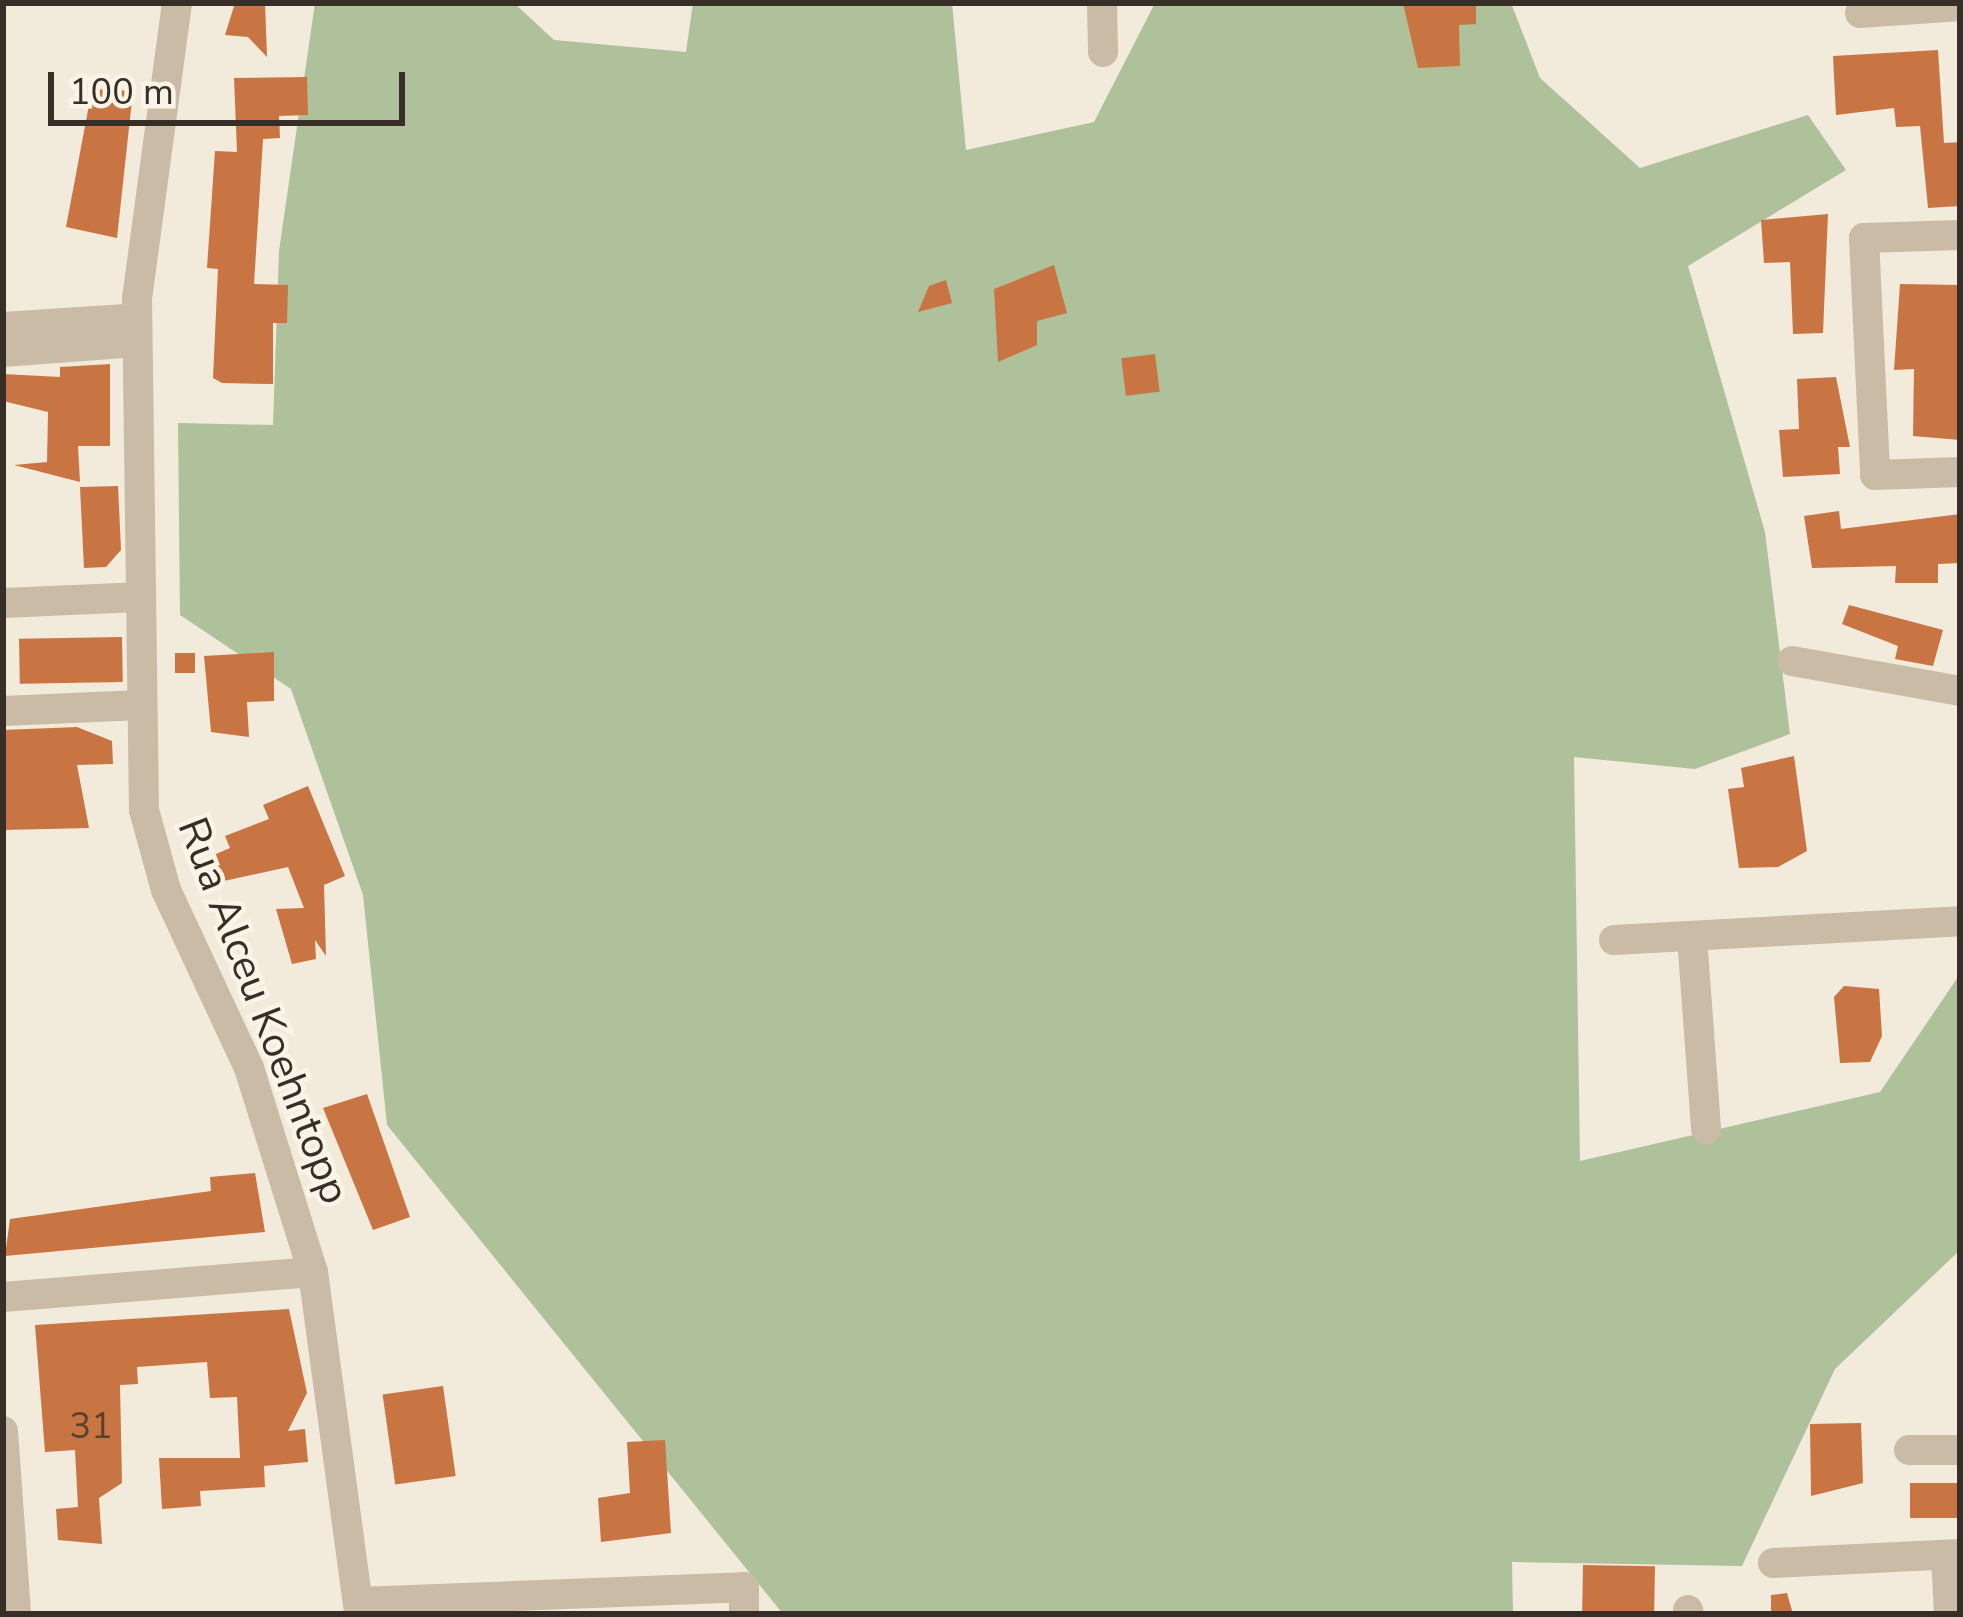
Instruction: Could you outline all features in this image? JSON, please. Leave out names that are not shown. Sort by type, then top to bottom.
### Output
[{"type":"street","name":"Rua Alceu Koehntopp","points":[[177,3],[137,330],[138,598],[149,848],[249,1068],[313,1272],[359,1608]]},
{"type":"street","points":[[1102,3],[1103,52]]},
{"type":"street","points":[[1860,13],[1960,6]]},
{"type":"street","points":[[1960,235],[1864,238],[1875,475],[1960,472]]},
{"type":"street","points":[[3,327],[137,330]]},
{"type":"street","points":[[3,352],[137,330]]},
{"type":"street","points":[[3,603],[138,598]]},
{"type":"street","points":[[1792,661],[1960,691]]},
{"type":"street","points":[[3,711],[141,705]]},
{"type":"street","points":[[1614,940],[1960,921]]},
{"type":"street","points":[[1692,937],[1706,1129]]},
{"type":"street","points":[[3,1297],[313,1272]]},
{"type":"street","points":[[3,1431],[16,1614]]},
{"type":"street","points":[[1909,1450],[1960,1450]]},
{"type":"street","points":[[1773,1563],[1953,1554],[1949,1614]]},
{"type":"street","points":[[359,1608],[744,1600]]},
{"type":"green space","points":[[315,3],[514,3],[554,40],[686,52],[693,3],[952,3],[966,150],[1094,122],[1155,3],[1511,3],[1540,78],[1640,168],[1808,115],[1846,170],[1688,266],[1765,532],[1790,734],[1695,769],[1574,757],[1580,1161],[1880,1092],[1960,974],[1960,1250],[1835,1369],[1742,1566],[1512,1562],[1513,1614],[783,1614],[387,1125],[363,895],[291,689],[180,615],[178,423],[273,425],[279,251]]},
{"type":"building","points":[[235,3],[265,3],[267,57],[248,37],[225,35]]},
{"type":"building","points":[[1403,3],[1476,3],[1476,24],[1459,25],[1460,66],[1418,68]]},
{"type":"building","points":[[1938,50],[1944,143],[1960,142],[1960,206],[1928,208],[1920,126],[1896,127],[1894,108],[1836,115],[1833,56]]},
{"type":"building","points":[[307,77],[308,115],[279,116],[280,138],[263,139],[254,284],[288,285],[287,323],[273,323],[273,384],[222,383],[213,378],[218,269],[207,268],[215,151],[237,152],[234,78]]},
{"type":"building","points":[[92,89],[133,91],[117,238],[66,227]]},
{"type":"building","points":[[1828,214],[1823,333],[1793,334],[1790,262],[1764,263],[1761,220]]},
{"type":"building","points":[[1054,265],[1067,313],[1037,321],[1037,345],[998,362],[994,289]]},
{"type":"building","points":[[946,280],[952,303],[918,312],[929,286]]},
{"type":"building","points":[[1900,284],[1960,285],[1960,440],[1913,436],[1914,369],[1894,370]]},
{"type":"building","points":[[1155,354],[1160,392],[1126,396],[1121,358]]},
{"type":"building","points":[[110,364],[110,446],[78,446],[80,482],[14,465],[47,462],[48,412],[3,401],[3,374],[60,377],[60,367]]},
{"type":"building","points":[[1836,377],[1850,447],[1838,447],[1840,474],[1783,477],[1779,430],[1799,429],[1797,379]]},
{"type":"building","points":[[118,486],[121,550],[106,567],[84,568],[80,487]]},
{"type":"building","points":[[1839,511],[1841,529],[1960,514],[1960,563],[1938,564],[1938,583],[1895,583],[1896,566],[1812,568],[1804,516]]},
{"type":"building","points":[[1849,605],[1943,630],[1933,666],[1895,659],[1898,646],[1842,624]]},
{"type":"building","points":[[122,637],[123,682],[20,684],[19,639]]},
{"type":"building","points":[[274,652],[274,701],[247,702],[249,737],[211,732],[204,656]]},
{"type":"building","points":[[175,653],[195,653],[195,673],[175,673]]},
{"type":"building","points":[[77,727],[112,741],[113,764],[77,765],[89,828],[3,830],[3,730]]},
{"type":"building","points":[[1794,756],[1807,851],[1778,867],[1739,868],[1728,789],[1744,787],[1741,768]]},
{"type":"building","points":[[308,786],[345,876],[324,885],[326,956],[315,940],[316,959],[292,964],[276,909],[304,908],[288,867],[219,882],[209,857],[230,848],[225,836],[269,819],[263,805]]},
{"type":"building","points":[[1844,986],[1879,989],[1882,1036],[1870,1062],[1840,1063],[1834,997]]},
{"type":"building","points":[[367,1094],[410,1217],[373,1230],[323,1108]]},
{"type":"building","points":[[255,1173],[265,1232],[5,1256],[10,1219],[211,1191],[210,1177]]},
{"type":"building","points":[[289,1309],[307,1393],[288,1431],[305,1429],[308,1462],[264,1466],[265,1487],[200,1491],[201,1506],[162,1509],[159,1458],[240,1458],[237,1397],[210,1398],[207,1362],[137,1367],[138,1384],[120,1385],[122,1483],[99,1498],[102,1544],[58,1540],[56,1509],[78,1507],[75,1450],[45,1452],[35,1325]]},
{"type":"building","points":[[443,1386],[456,1476],[395,1485],[383,1394]]},
{"type":"building","points":[[1861,1423],[1863,1483],[1811,1496],[1810,1424]]},
{"type":"building","points":[[665,1440],[671,1533],[601,1542],[598,1498],[630,1493],[627,1442]]},
{"type":"building","points":[[1910,1483],[1960,1483],[1960,1518],[1910,1518]]},
{"type":"building","points":[[1583,1565],[1655,1566],[1654,1614],[1582,1614]]},
{"type":"building","points":[[1787,1593],[1793,1614],[1771,1614],[1771,1595]]}]
